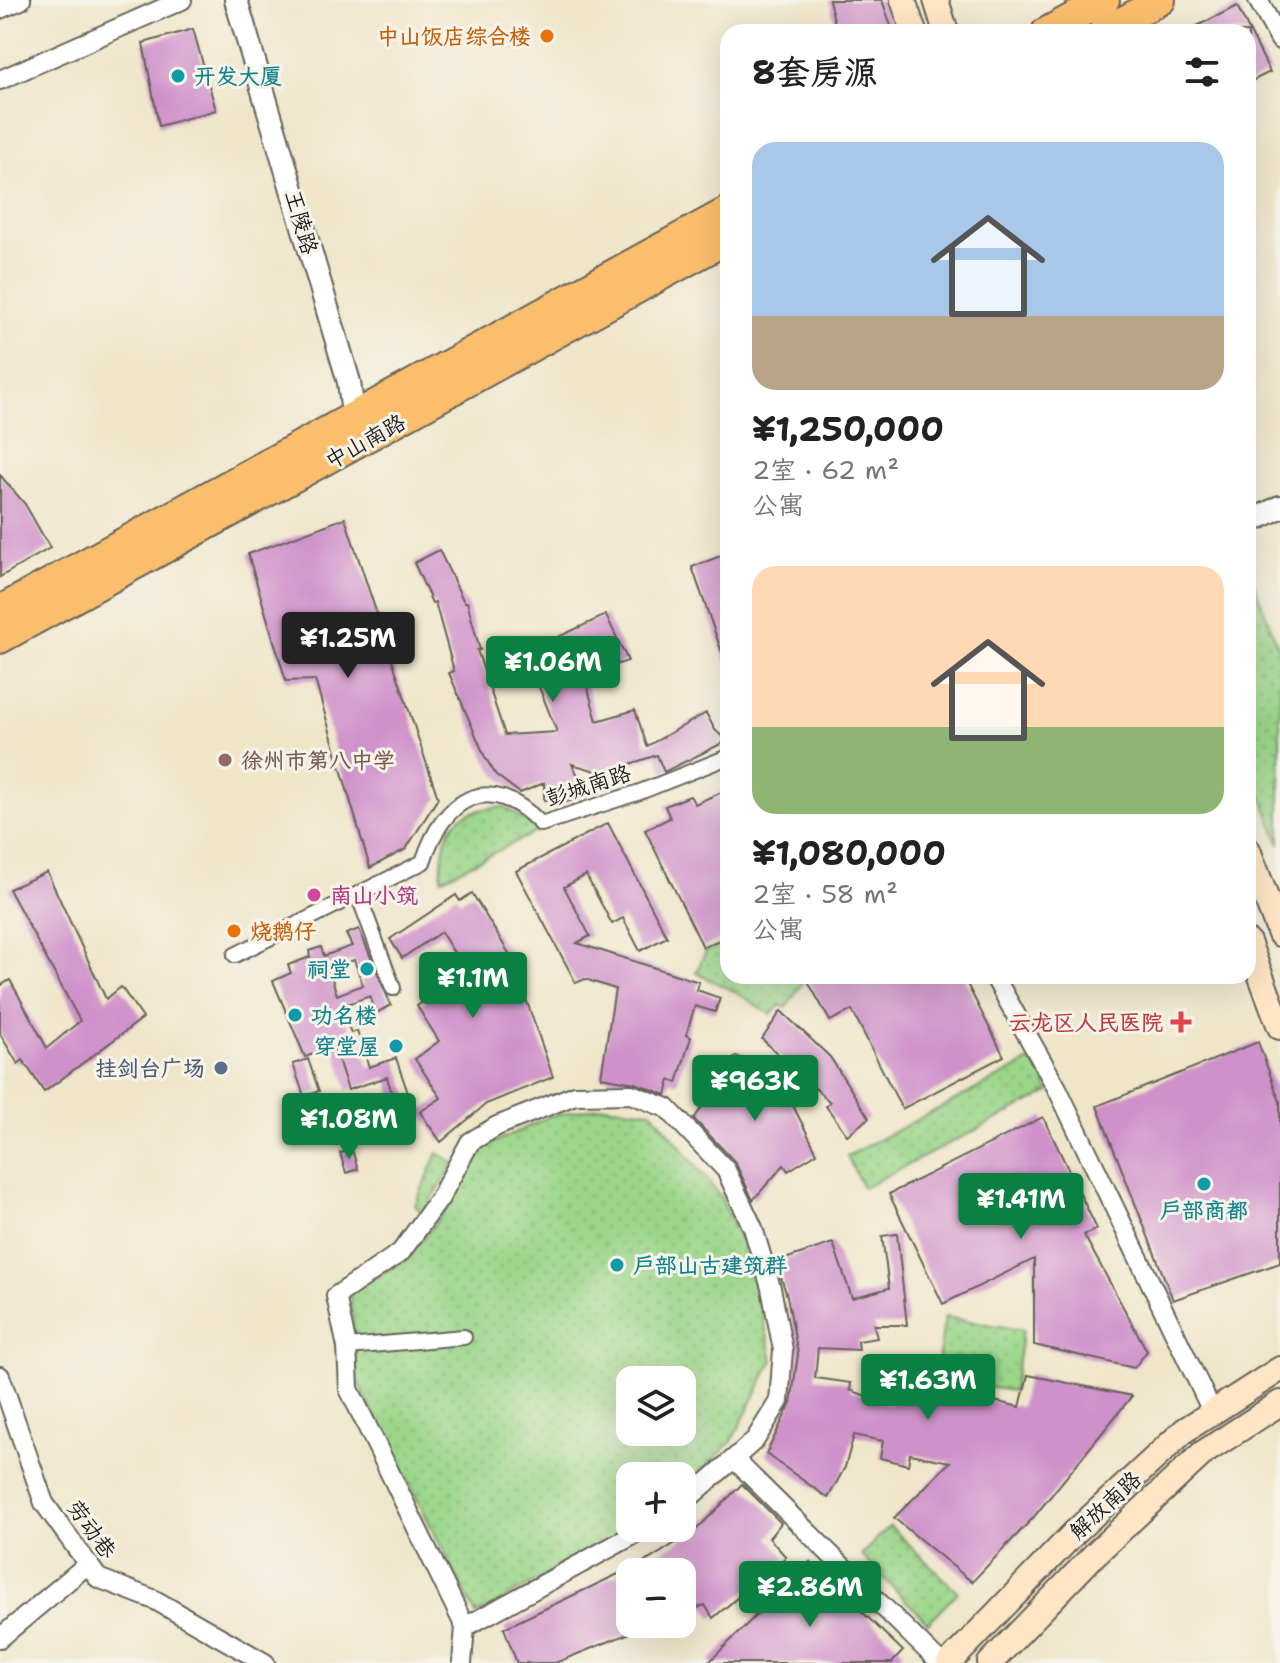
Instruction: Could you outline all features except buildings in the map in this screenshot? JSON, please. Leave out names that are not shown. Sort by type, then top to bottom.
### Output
[{"type":"main road","points":[[903,0],[911,24]]},
{"type":"main road","points":[[936,0],[944,24]]},
{"type":"main road","points":[[1061,24],[1105,0]]},
{"type":"main road","points":[[1118,24],[1161,0]]},
{"type":"main road","name":"中山南路","points":[[0,639],[720,216]]},
{"type":"main road","name":"中山南路","points":[[0,610],[355,432],[720,243]]},
{"type":"main road","points":[[1256,871],[1280,934]]},
{"type":"main road","points":[[1256,963],[1280,1027]]},
{"type":"main road","name":"解放南路","points":[[949,1663],[1074,1533],[1185,1430],[1280,1369]]},
{"type":"main road","name":"解放南路","points":[[990,1663],[1095,1554],[1203,1453],[1280,1403]]},
{"type":"street","points":[[0,9],[21,0]]},
{"type":"street","points":[[0,80],[182,0]]},
{"type":"street","name":"王陵路","points":[[236,0],[349,382],[355,432]]},
{"type":"street","points":[[1258,0],[1280,40]]},
{"type":"street","points":[[1256,519],[1280,507]]},
{"type":"street","name":"彭城南路","points":[[235,955],[423,862],[432,833],[450,809],[464,800],[483,796],[510,801],[541,824],[640,792],[720,760]]},
{"type":"street","points":[[358,894],[393,988]]},
{"type":"street","points":[[998,984],[1057,1088],[1212,1411]]},
{"type":"street","points":[[462,1663],[465,1627],[349,1389],[347,1347],[336,1296],[401,1252],[440,1198],[470,1142],[497,1126],[575,1095],[631,1094],[667,1108],[726,1170],[753,1228],[771,1288],[783,1350],[779,1401],[755,1440],[696,1492]]},
{"type":"street","points":[[347,1347],[464,1337]]},
{"type":"street","name":"劳动巷","points":[[0,1376],[44,1503],[98,1578],[155,1600],[265,1663]]},
{"type":"street","points":[[734,1459],[940,1663]]},
{"type":"street","points":[[465,1627],[620,1542]]},
{"type":"street","points":[[0,1638],[89,1563]]},
{"type":"green space","points":[[1256,589],[1280,652],[1280,845],[1256,780]]},
{"type":"green space","points":[[506,807],[538,831],[441,879],[444,846],[454,824],[473,812]]},
{"type":"green space","points":[[720,945],[720,984],[802,984],[786,1008],[780,1005],[771,1015],[736,992],[696,973],[706,951]]},
{"type":"green space","points":[[1034,1059],[1050,1092],[863,1188],[847,1156]]},
{"type":"green space","points":[[603,1106],[652,1111],[721,1197],[751,1267],[773,1360],[731,1443],[696,1476],[696,1462],[616,1462],[616,1536],[476,1615],[357,1381],[350,1291],[406,1260],[454,1199],[472,1153],[550,1116]]},
{"type":"green space","points":[[438,1153],[454,1163],[423,1214],[415,1205]]},
{"type":"green space","points":[[945,1317],[1023,1330],[1013,1391],[935,1379]]},
{"type":"green space","points":[[890,1526],[958,1592],[928,1623],[861,1555]]},
{"type":"place","name":"中山饭店综合楼","points":[[547,36]]},
{"type":"place","name":"开发大厦","points":[[178,76]]},
{"type":"place","name":"徐州市第八中学","points":[[225,760]]},
{"type":"place","name":"南山小筑","points":[[314,895]]},
{"type":"place","name":"烧鹅仔","points":[[234,931]]},
{"type":"place","name":"祠堂","points":[[367,969]]},
{"type":"place","name":"功名楼","points":[[295,1015]]},
{"type":"place","name":"云龙区人民医院","points":[[1181,1022]]},
{"type":"place","name":"穿堂屋","points":[[396,1046]]},
{"type":"place","name":"挂剑台广场","points":[[221,1068]]},
{"type":"place","name":"户部商都","points":[[1204,1184]]},
{"type":"place","name":"户部山古建筑群","points":[[617,1265]]}]
